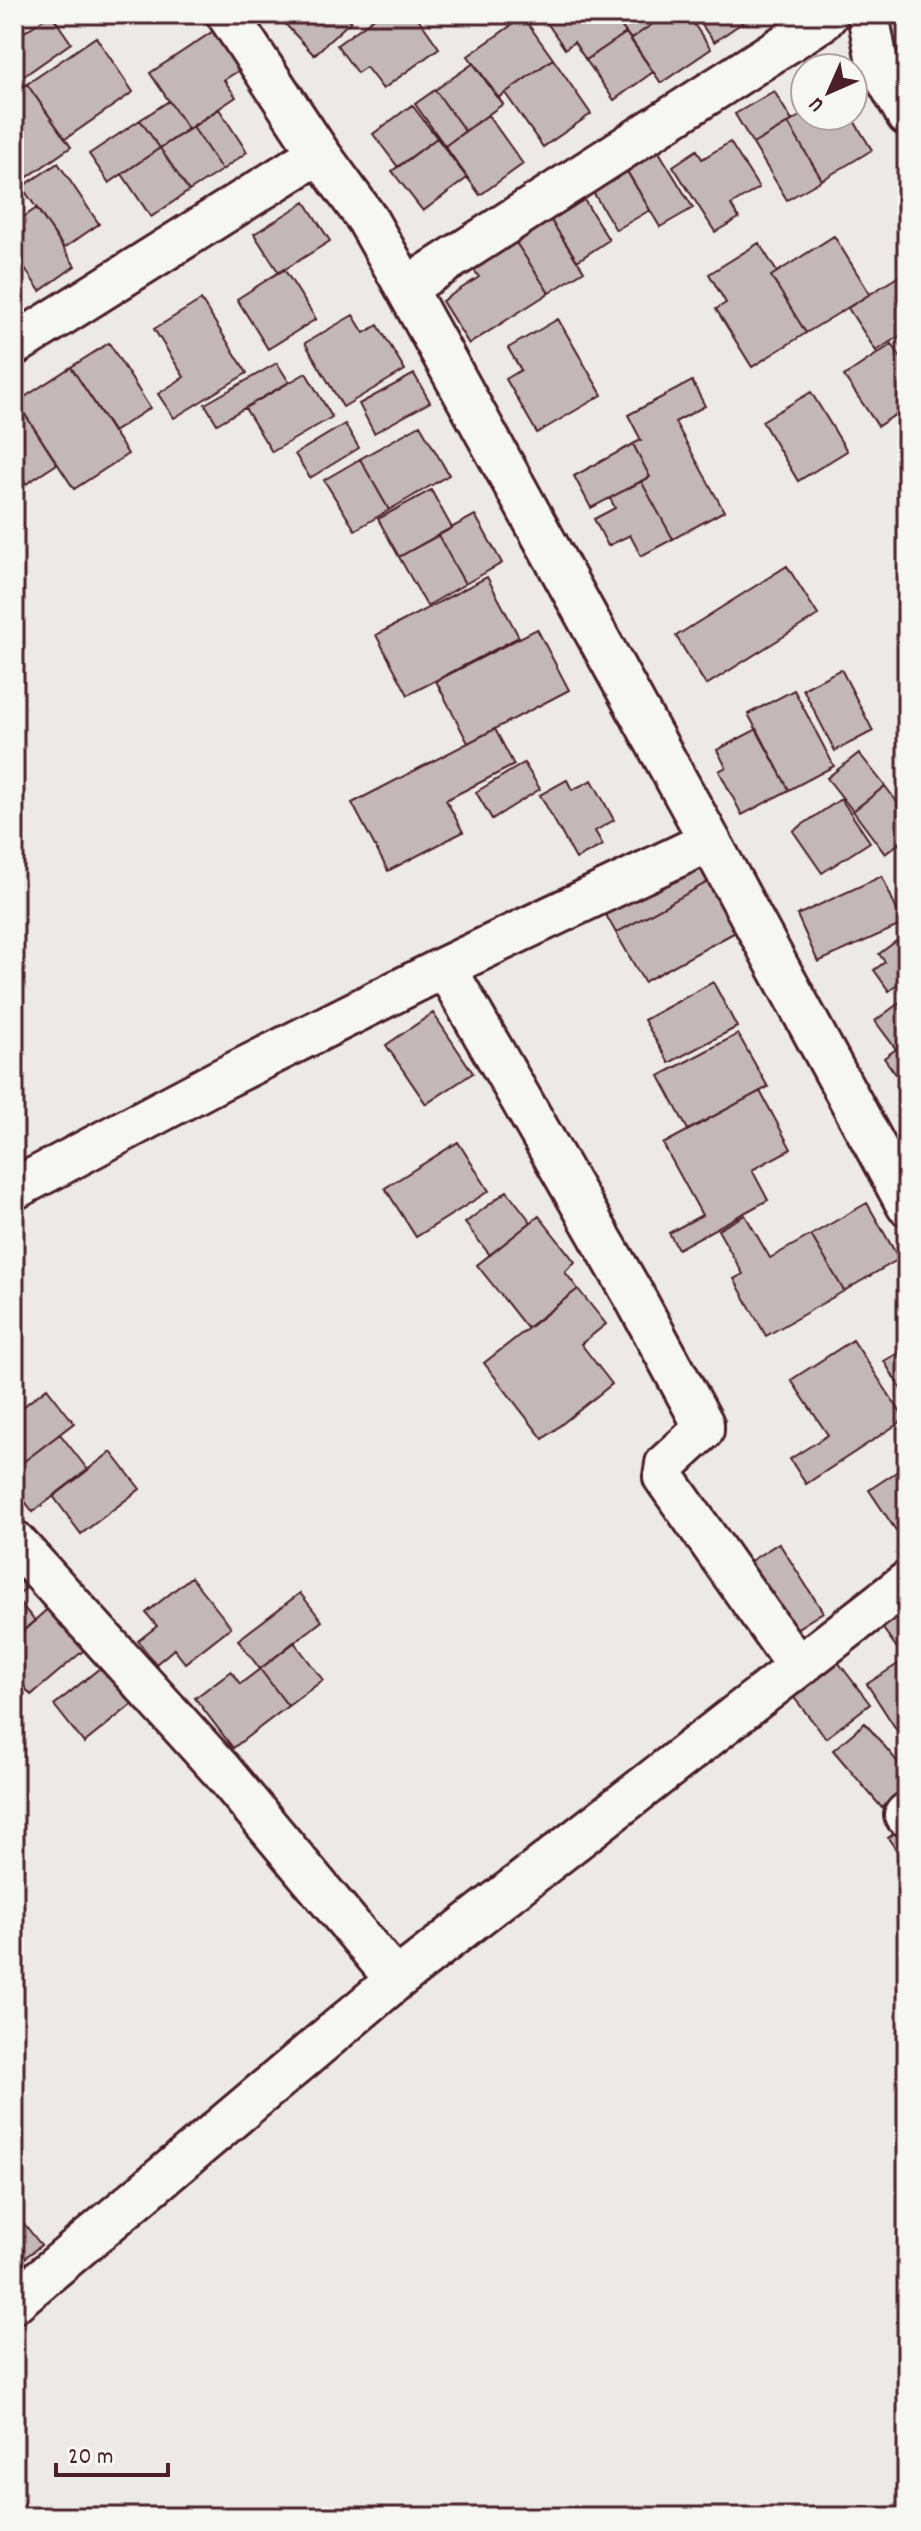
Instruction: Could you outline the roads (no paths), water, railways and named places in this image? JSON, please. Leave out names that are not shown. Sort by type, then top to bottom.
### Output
[{"type":"street","points":[[227,14],[319,153],[367,219],[710,841],[893,1144],[907,1205]]},
{"type":"street","points":[[868,14],[877,62],[907,115]]},
{"type":"street","points":[[406,288],[826,17],[877,62]]},
{"type":"street","points":[[14,345],[319,153]]},
{"type":"street","points":[[14,1189],[218,1081],[445,967],[710,841]]},
{"type":"street","points":[[445,967],[626,1282],[703,1424],[703,1430],[666,1464],[664,1477],[797,1666]]},
{"type":"street","points":[[14,1541],[221,1770],[396,1980]]},
{"type":"street","points":[[14,2302],[396,1980],[907,1582]]}]
